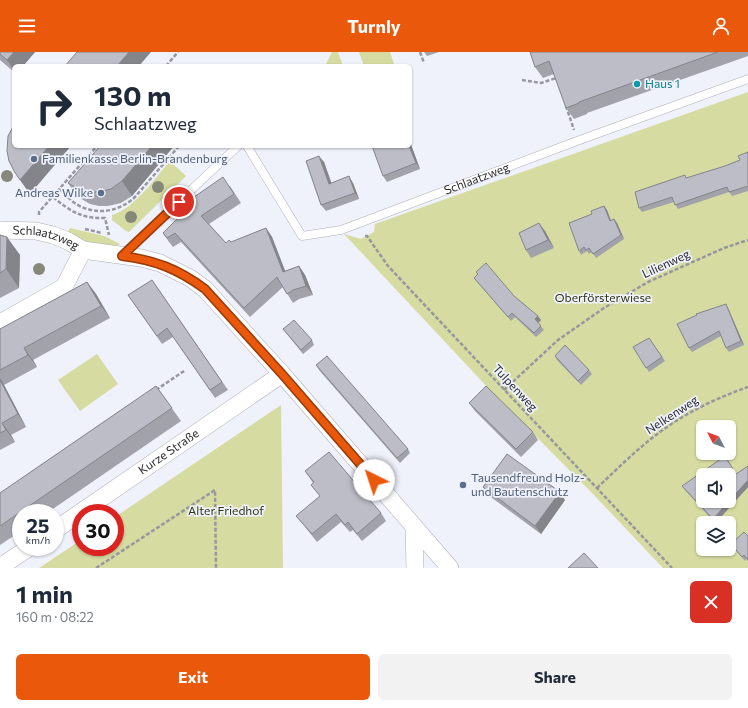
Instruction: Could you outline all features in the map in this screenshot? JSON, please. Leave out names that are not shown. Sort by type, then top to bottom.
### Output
[{"type":"street","name":"Schlaatzweg","points":[[0,230],[41,232],[68,241],[83,250],[141,258],[166,266],[190,278],[205,289],[282,374],[450,568]]},
{"type":"street","points":[[0,323],[64,287],[83,250]]},
{"type":"street","name":"Kurze Straße","points":[[64,524],[282,374]]},
{"type":"street","points":[[414,527],[415,568]]},
{"type":"street","points":[[0,567],[16,556]]},
{"type":"lane","name":"Schlaatzweg","points":[[248,148],[302,236],[341,230],[578,141],[748,80]]},
{"type":"lane","points":[[122,256],[236,148]]},
{"type":"path","points":[[168,64],[178,52]]},
{"type":"path","points":[[420,52],[424,63]]},
{"type":"path","points":[[522,80],[541,83],[556,78],[558,85]]},
{"type":"path","points":[[563,99],[578,141]]},
{"type":"path","points":[[39,212],[94,148]]},
{"type":"path","points":[[59,189],[75,203],[85,208],[101,211],[117,208],[127,204],[135,197],[177,148]]},
{"type":"path","points":[[53,197],[77,214],[105,218],[109,235]]},
{"type":"path","name":"Tulpenweg","points":[[341,230],[366,236],[388,266],[672,568]]},
{"type":"path","name":"Lilienweg","points":[[504,390],[558,340],[604,308],[648,282],[724,248],[748,240]]},
{"type":"path","points":[[151,393],[184,371]]},
{"type":"path","name":"Nelkenweg","points":[[597,488],[656,434],[706,404],[748,387]]},
{"type":"path","points":[[96,568],[215,490],[216,568]]},
{"type":"green space","points":[[332,52],[338,52],[342,64],[326,64]]},
{"type":"green space","points":[[359,52],[390,52],[394,64],[363,64]]},
{"type":"green space","name":"Oberförsterwiese","points":[[748,92],[748,568],[663,568],[593,494],[491,391],[344,234],[361,239],[374,232],[375,224]]},
{"type":"green space","points":[[170,161],[186,176],[129,232],[112,220],[112,215],[129,206],[136,200]]},
{"type":"green space","points":[[70,228],[104,236],[120,244],[114,247],[101,247],[93,245],[68,232]]},
{"type":"green space","points":[[97,354],[118,384],[80,411],[58,380]]},
{"type":"green space","name":"Alter Friedhof","points":[[281,405],[283,568],[39,568],[57,556],[64,556],[64,551],[72,546],[72,556],[124,556],[124,511]]},
{"type":"building","points":[[0,52],[14,52],[7,60],[0,54]]},
{"type":"building","points":[[77,52],[129,52],[119,64],[67,64]]},
{"type":"building","points":[[530,52],[718,52],[566,108],[549,61],[535,67]]},
{"type":"building","points":[[12,129],[12,148],[47,148],[20,180],[9,161],[7,151],[8,136]]},
{"type":"building","points":[[98,148],[150,148],[122,181],[111,189],[98,192],[89,192],[80,190],[68,183]]},
{"type":"building","points":[[373,148],[410,148],[416,163],[383,176]]},
{"type":"building","points":[[748,152],[748,186],[729,192],[727,187],[675,205],[672,197],[639,208],[635,192],[685,175],[686,178],[725,166],[740,160],[738,156]]},
{"type":"building","points":[[319,156],[329,184],[349,176],[355,193],[321,205],[306,161]]},
{"type":"building","points":[[223,177],[234,194],[201,216],[226,243],[229,240],[231,242],[266,228],[283,272],[299,266],[306,286],[293,290],[287,294],[277,277],[244,308],[175,233],[167,238],[163,233],[185,211],[181,206]]},
{"type":"building","points":[[604,206],[610,221],[614,219],[621,235],[593,254],[589,248],[586,250],[584,247],[579,251],[569,223],[592,214],[591,211]]},
{"type":"building","points":[[539,223],[548,240],[526,250],[519,233]]},
{"type":"building","points":[[0,235],[7,237],[6,269],[0,273]]},
{"type":"building","points":[[486,263],[514,296],[538,316],[535,319],[541,326],[534,333],[512,313],[508,317],[474,278],[478,274],[476,272]]},
{"type":"building","points":[[152,280],[222,382],[210,390],[167,328],[157,336],[128,295]]},
{"type":"building","points":[[87,282],[101,306],[24,348],[28,355],[0,370],[0,329]]},
{"type":"building","points":[[726,304],[741,341],[726,348],[719,331],[689,348],[677,324],[697,315],[696,314]]},
{"type":"building","points":[[294,320],[312,340],[301,350],[283,329]]},
{"type":"building","points":[[649,338],[662,357],[646,368],[633,347]]},
{"type":"building","points":[[565,345],[589,370],[578,381],[555,356]]},
{"type":"building","points":[[327,356],[408,449],[397,458],[316,365]]},
{"type":"building","points":[[0,380],[18,414],[2,423],[6,430],[0,433]]},
{"type":"building","points":[[156,386],[172,408],[32,504],[12,504],[12,518],[0,526],[0,493]]},
{"type":"building","points":[[486,386],[533,432],[516,449],[469,403]]},
{"type":"building","points":[[329,452],[381,513],[357,534],[348,522],[345,525],[336,514],[312,534],[296,516],[320,496],[311,485],[314,482],[305,471]]},
{"type":"building","points":[[507,454],[560,492],[535,526],[483,487]]},
{"type":"building","points":[[719,460],[727,460],[732,468],[708,468]]},
{"type":"building","points":[[748,466],[748,480],[736,493],[736,474]]},
{"type":"building","points":[[696,476],[696,501],[682,486]]},
{"type":"building","points":[[703,508],[723,508],[716,516],[710,516]]},
{"type":"building","points":[[744,532],[748,536],[748,560],[744,555],[742,557],[736,550],[736,539]]},
{"type":"building","points":[[584,553],[598,568],[568,568]]},
{"type":"place","name":"Haus 1","points":[[637,84]]},
{"type":"place","name":"Familienkasse Berlin-Brandenburg","points":[[34,159]]},
{"type":"place","name":"Andreas Wilke","points":[[101,193]]},
{"type":"place","name":"Tausendfreund Holz- und Bautenschutz","points":[[463,485]]},
{"type":"route","points":[[179,202],[122,256],[141,258],[160,263],[190,278],[205,289],[282,374],[374,480]]}]
